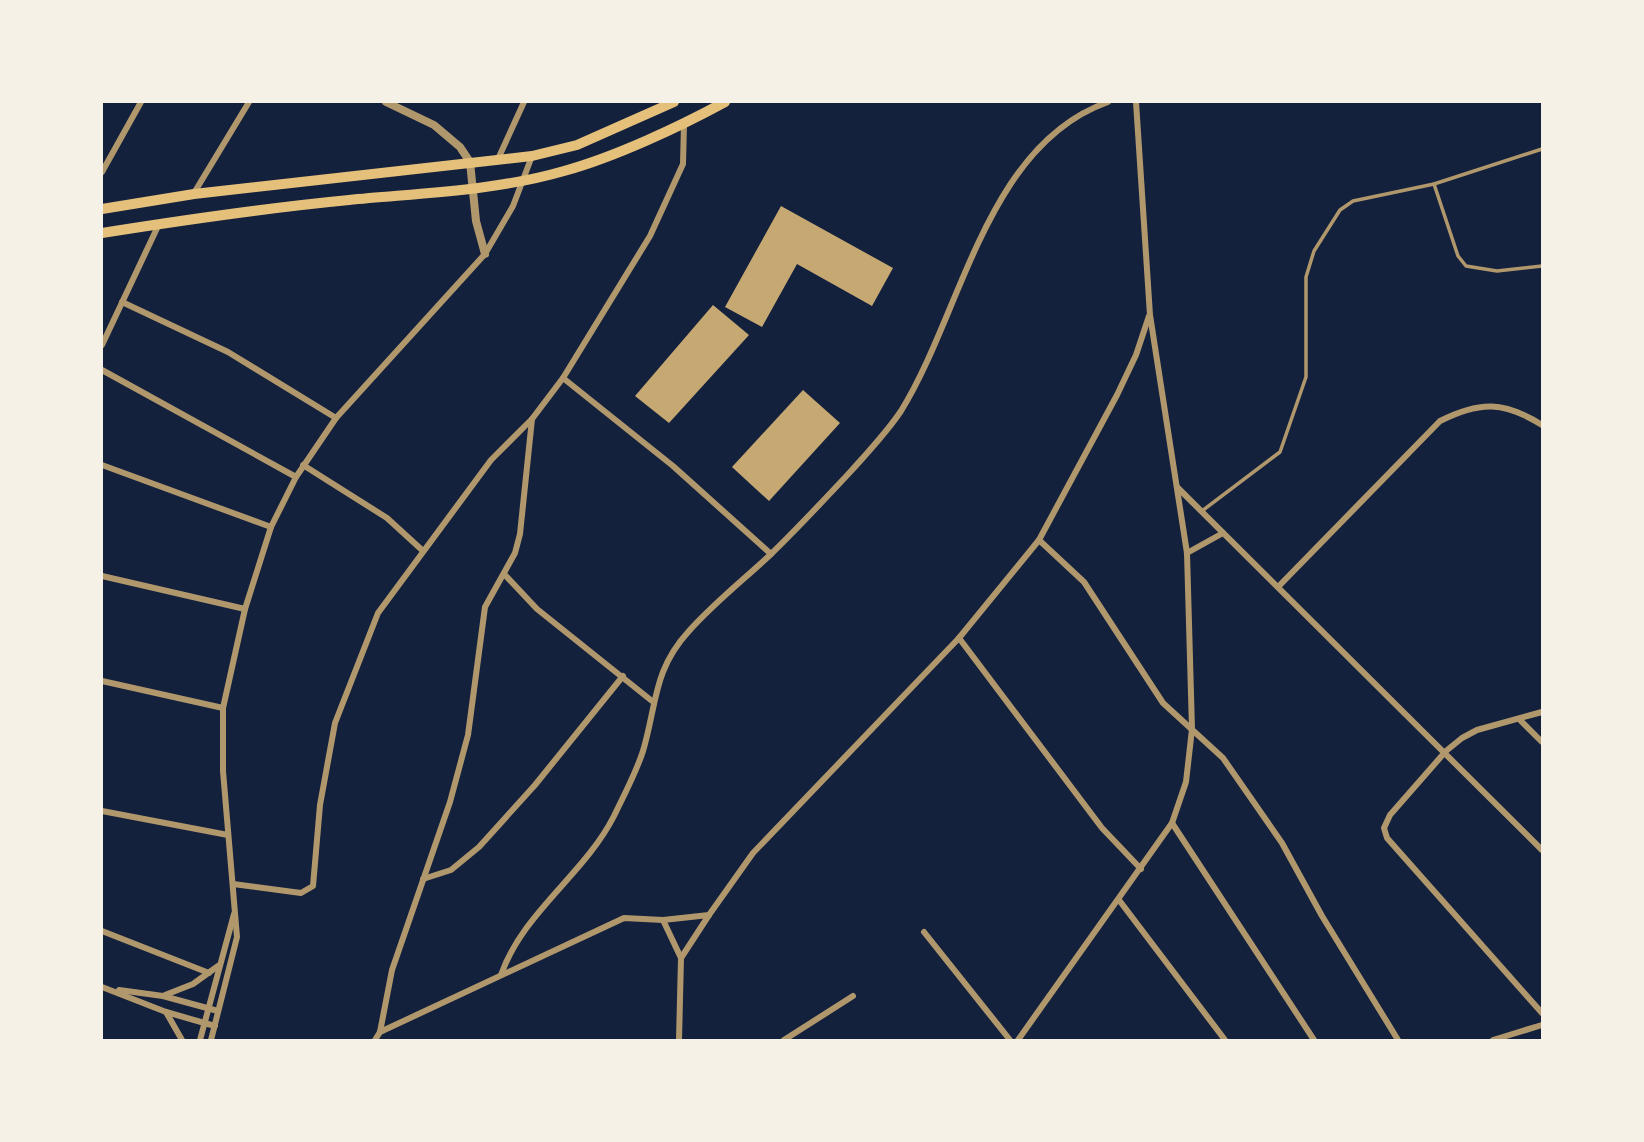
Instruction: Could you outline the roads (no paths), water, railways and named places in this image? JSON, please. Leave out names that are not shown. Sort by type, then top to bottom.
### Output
[{"type":"main road","points":[[102,209],[194,194],[532,156],[577,145],[674,102]]},
{"type":"main road","points":[[102,233],[313,204],[473,188],[524,180],[565,171],[684,124],[725,102]]},
{"type":"street","points":[[102,172],[141,102]]},
{"type":"street","points":[[194,194],[248,102]]},
{"type":"street","points":[[386,102],[448,135],[470,162],[476,221],[485,254]]},
{"type":"street","points":[[498,159],[524,102]]},
{"type":"street","points":[[501,975],[520,936],[593,848],[612,819],[642,754],[652,701],[666,661],[689,631],[771,554],[879,440],[900,413],[925,368],[987,221],[1025,166],[1079,113],[1108,102]]},
{"type":"street","points":[[1018,1041],[1172,823],[1186,782],[1192,729],[1187,553],[1150,315],[1136,102]]},
{"type":"street","points":[[233,884],[301,893],[313,886],[320,804],[335,723],[378,613],[491,460],[532,419],[563,378],[650,236],[683,164],[684,124]]},
{"type":"street","points":[[211,1041],[237,937],[223,771],[223,708],[245,609],[271,527],[303,465],[336,418],[485,254],[513,206],[532,156]]},
{"type":"street","points":[[102,345],[159,224]]},
{"type":"street","points":[[122,302],[228,352],[336,418]]},
{"type":"street","points":[[681,958],[753,853],[959,638],[1039,540],[1117,394],[1136,355],[1150,315]]},
{"type":"street","points":[[102,369],[296,477]]},
{"type":"street","points":[[563,378],[673,466],[771,554]]},
{"type":"street","points":[[1278,587],[1440,421],[1475,406],[1494,406],[1520,411],[1542,425]]},
{"type":"street","points":[[375,1041],[380,1032],[392,970],[450,802],[468,735],[482,617],[514,553],[524,513],[532,419]]},
{"type":"street","points":[[102,465],[271,527]]},
{"type":"street","points":[[303,465],[387,518],[422,550]]},
{"type":"street","points":[[1176,485],[1200,512],[1446,751],[1542,850]]},
{"type":"street","points":[[1187,553],[1223,533]]},
{"type":"street","points":[[1039,540],[1084,582],[1163,704],[1223,758],[1307,883],[1322,916],[1398,1041]]},
{"type":"street","points":[[504,574],[537,609],[652,701]]},
{"type":"street","points":[[102,576],[245,609]]},
{"type":"street","points":[[959,638],[1102,828],[1141,869]]},
{"type":"street","points":[[423,879],[451,870],[479,847],[535,785],[623,676]]},
{"type":"street","points":[[102,681],[223,708]]},
{"type":"street","points":[[1542,712],[1477,730],[1446,751],[1390,815],[1385,822],[1384,832],[1542,1013]]},
{"type":"street","points":[[1519,719],[1542,742]]},
{"type":"street","points":[[102,811],[228,835]]},
{"type":"street","points":[[1172,823],[1314,1041]]},
{"type":"street","points":[[1119,900],[1224,1041]]},
{"type":"street","points":[[200,1041],[235,908]]},
{"type":"street","points":[[380,1032],[624,918],[663,920],[709,915]]},
{"type":"street","points":[[663,920],[681,958],[679,1041]]},
{"type":"street","points":[[102,931],[209,973]]},
{"type":"street","points":[[924,932],[1010,1041]]},
{"type":"street","points":[[163,996],[180,990],[218,966]]},
{"type":"street","points":[[102,986],[166,1012],[215,1027]]},
{"type":"street","points":[[110,989],[163,996],[218,1011]]},
{"type":"street","points":[[784,1041],[852,996]]},
{"type":"street","points":[[166,1012],[182,1041]]},
{"type":"street","points":[[1493,1041],[1542,1025]]},
{"type":"lane","points":[[1200,512],[1280,452],[1304,387],[1308,363],[1306,276],[1314,251],[1340,210],[1353,201],[1434,184],[1542,149]]},
{"type":"lane","points":[[1434,184],[1458,256],[1466,266],[1483,271],[1542,266]]}]
